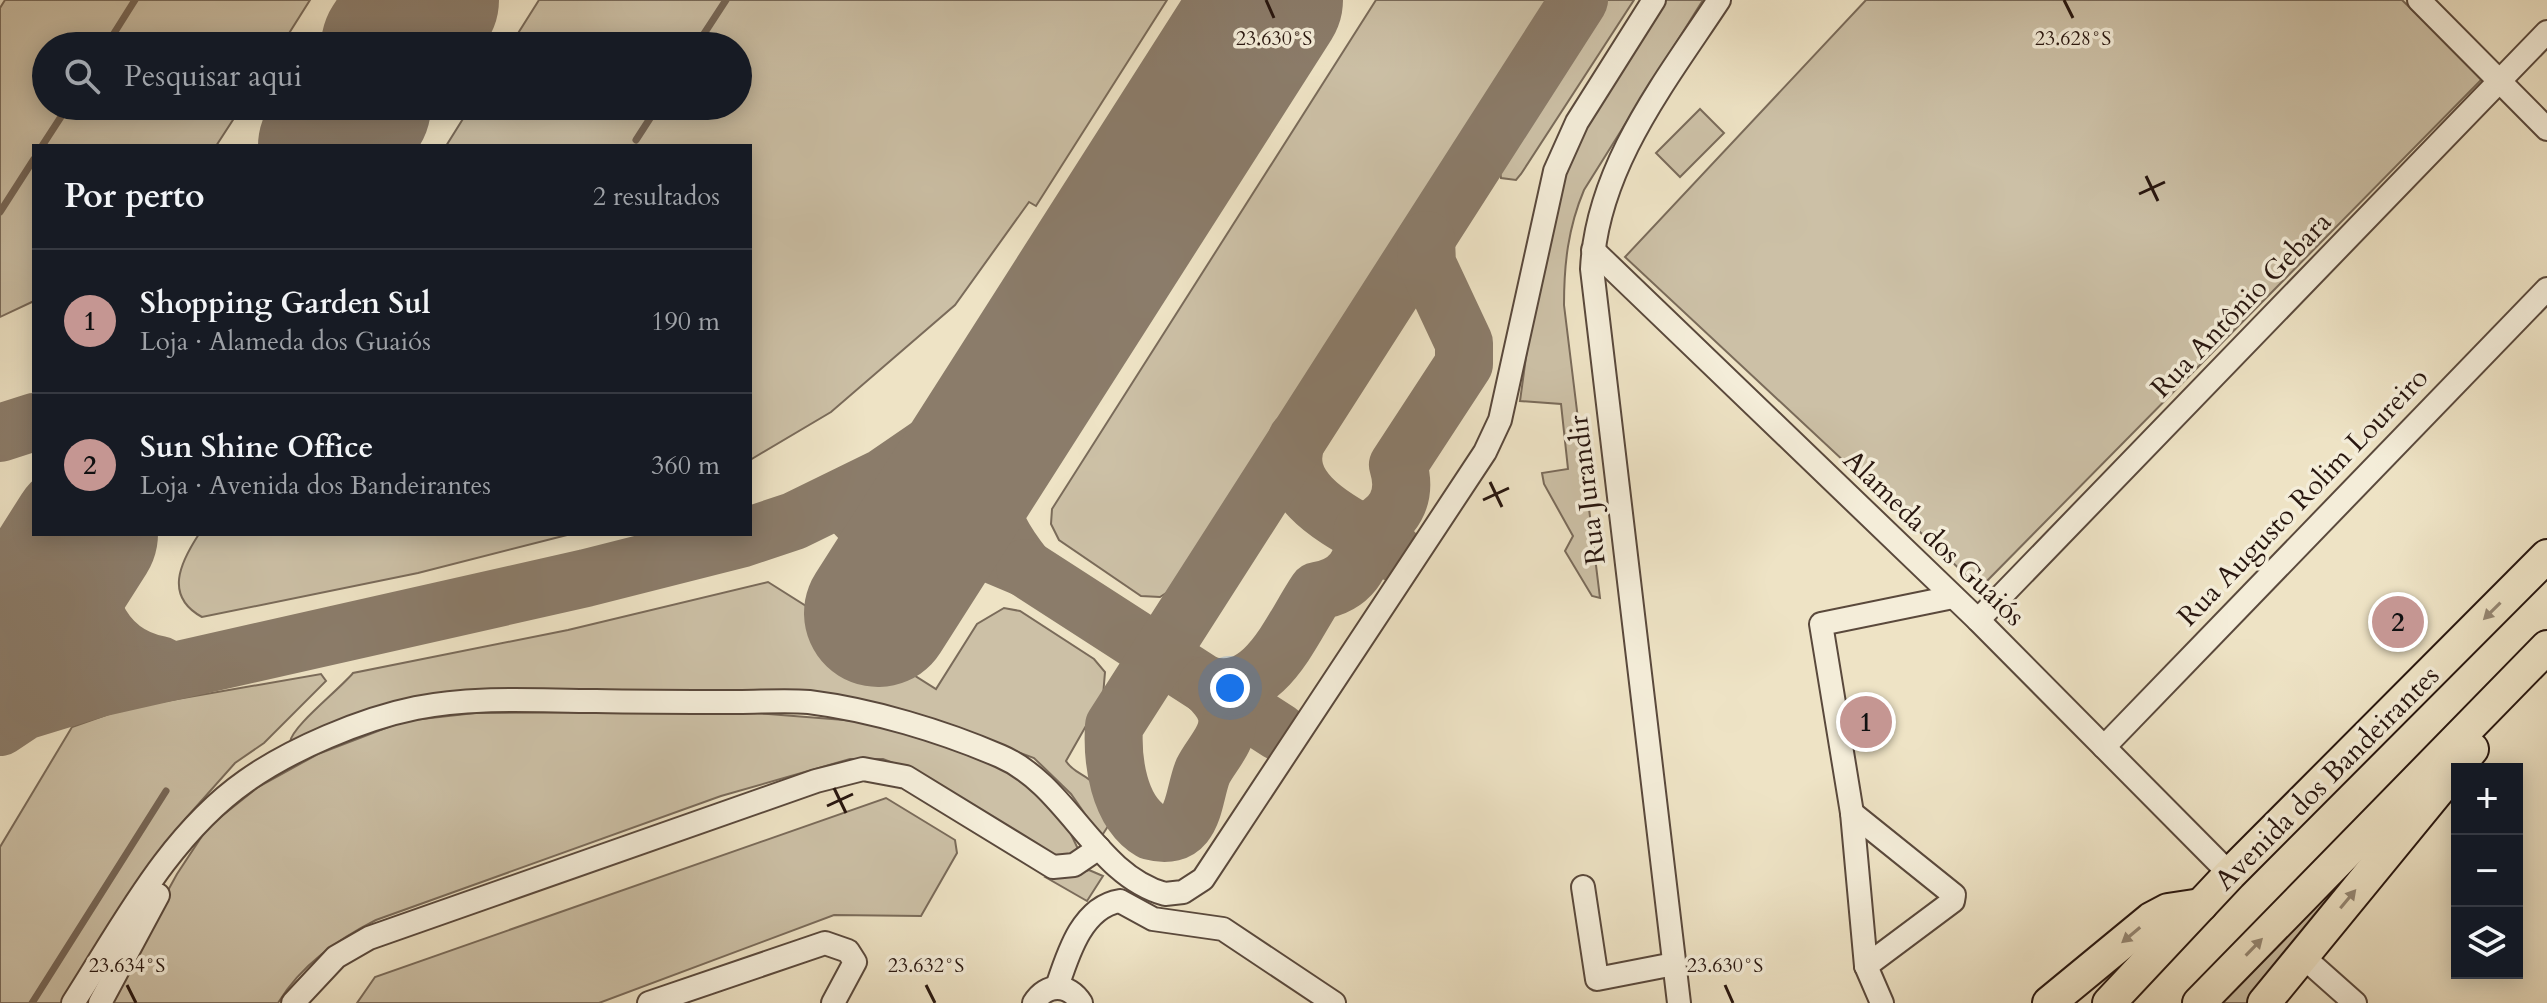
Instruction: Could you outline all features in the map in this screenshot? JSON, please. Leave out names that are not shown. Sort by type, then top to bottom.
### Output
[{"type":"highway","name":"Avenida dos Bandeirantes","points":[[2109,1003],[2230,874],[2547,556]]},
{"type":"highway","points":[[2199,1003],[2545,652]]},
{"type":"highway","points":[[2264,1003],[2487,731],[2518,678]]},
{"type":"highway","points":[[2049,1003],[2151,919],[2168,910],[2201,905]]},
{"type":"street","points":[[73,1003],[151,882],[179,846],[206,813],[248,780],[280,760],[386,715],[476,701],[831,706],[977,746],[1023,767],[1040,779],[1099,848],[1155,892],[1183,892],[1203,879],[1485,452],[1500,420],[1555,171],[1577,122],[1654,0]]},
{"type":"street","name":"Rua Jurandir","points":[[1679,1003],[1594,293],[1593,250],[1615,168],[1654,99],[1719,0]]},
{"type":"street","points":[[2419,0],[2547,129]]},
{"type":"street","name":"Rua Antônio Gebara","points":[[1978,620],[2547,32]]},
{"type":"street","name":"Alameda dos Guaiós","points":[[1593,250],[1978,620],[2230,874]]},
{"type":"street","name":"Rua Augusto Rolim Loureiro","points":[[2104,747],[2547,289]]},
{"type":"street","points":[[1882,1003],[1866,966],[1852,813],[1821,624],[1953,597]]},
{"type":"street","points":[[293,1003],[336,957],[369,938],[816,781],[863,769],[906,777],[1053,867],[1074,865],[1099,848]]},
{"type":"street","points":[[1852,813],[1950,889],[1955,899],[1866,966]]},
{"type":"street","points":[[100,1003],[161,890],[179,846]]},
{"type":"street","points":[[1583,887],[1597,979],[1674,964]]},
{"type":"street","points":[[1057,987],[1080,932],[1098,908],[1120,901],[1153,919],[1223,929],[1334,1003]]},
{"type":"street","points":[[649,1003],[815,946],[836,944],[848,951],[854,967],[833,1003]]},
{"type":"street","points":[[2301,955],[2355,1003]]},
{"type":"street","points":[[1034,1003],[1040,993],[1057,987],[1068,989],[1081,1003]]},
{"type":"shaded area","points":[[5,0],[310,0],[290,32],[32,32],[32,120],[233,120],[217,144],[32,144],[32,302],[0,317],[0,8]]},
{"type":"shaded area","points":[[539,0],[1167,0],[1036,206],[1029,202],[955,305],[831,412],[752,459],[752,144],[447,144],[462,120],[752,120],[752,32],[519,32]]},
{"type":"shaded area","points":[[1376,0],[1556,0],[1180,584],[1160,597],[1141,596],[1059,540],[1051,524],[1052,509]]},
{"type":"shaded area","points":[[1598,0],[1634,0],[1521,174],[1516,180],[1501,178],[1498,157]]},
{"type":"shaded area","points":[[1666,0],[1703,0],[1584,190],[1574,218],[1566,261],[1564,305],[1600,598],[1592,596],[1565,551],[1573,536],[1544,484],[1542,473],[1568,469],[1561,404],[1520,401],[1541,262],[1558,194],[1570,161],[1594,112]]},
{"type":"shaded area","points":[[1866,0],[2402,0],[2483,78],[1980,588],[1625,257]]},
{"type":"shaded area","points":[[1700,109],[1724,133],[1680,177],[1656,153]]},
{"type":"shaded area","points":[[198,536],[563,536],[418,573],[202,617],[190,609],[179,589],[186,556]]},
{"type":"shaded area","points":[[768,582],[836,625],[825,649],[873,680],[885,657],[936,689],[977,624],[1004,608],[1020,611],[1094,659],[1105,672],[1103,696],[1066,761],[1091,781],[1103,797],[1112,820],[1101,837],[1071,794],[1034,758],[946,725],[847,697],[734,691],[558,692],[406,702],[290,742],[307,718],[353,673],[568,630]]},
{"type":"shaded area","points":[[321,674],[326,681],[264,743],[235,763],[186,818],[67,1003],[0,1003],[0,847],[72,727],[126,708]]},
{"type":"shaded area","points":[[731,711],[857,721],[905,731],[997,766],[1033,785],[1068,828],[1079,851],[1056,858],[909,769],[883,759],[850,759],[721,796],[376,920],[347,936],[309,965],[278,1003],[106,1003],[177,874],[208,827],[258,787],[318,754],[404,721],[475,713]]},
{"type":"shaded area","points":[[886,798],[955,840],[957,853],[921,916],[834,915],[599,1003],[357,1003],[375,977]]},
{"type":"shaded area","points":[[1089,870],[1103,876],[1087,901],[1047,878],[1063,878]]},
{"type":"shaded area","points":[[2346,876],[2342,891],[2254,1003],[2217,1003],[2331,883]]},
{"type":"waterway","points":[[115,32],[135,0]]},
{"type":"waterway","points":[[705,32],[726,0]]},
{"type":"waterway","points":[[43,144],[59,120]]},
{"type":"waterway","points":[[636,140],[649,120]]},
{"type":"waterway","points":[[0,212],[32,162]]},
{"type":"waterway","points":[[32,1003],[166,791]]},
{"type":"taxiway","points":[[1207,685],[1224,707],[1226,731],[1203,771],[1194,805],[1184,824],[1166,833],[1151,831],[1131,811],[1119,784],[1114,754],[1114,726],[1579,0]]},
{"type":"taxiway","points":[[752,535],[794,521],[884,477],[954,429],[1024,366],[1125,227]]},
{"type":"taxiway","points":[[1207,685],[1227,687],[1245,683],[1260,673],[1286,643],[1317,591],[1338,584],[1353,572],[1362,554],[1362,532],[1383,522],[1396,507],[1401,488],[1398,465],[1464,364],[1464,343],[1427,264],[1426,240]]},
{"type":"taxiway","points":[[928,536],[968,544],[1025,568],[999,530],[990,497],[989,480],[1003,418]]},
{"type":"taxiway","points":[[0,433],[32,423]]},
{"type":"taxiway","points":[[1297,439],[1293,460],[1297,478],[1308,494],[1340,521],[1395,553]]},
{"type":"taxiway","points":[[857,516],[958,488]]},
{"type":"taxiway","points":[[91,536],[86,576],[96,616],[121,648],[160,665]]},
{"type":"taxiway","points":[[0,727],[24,711],[99,688],[586,578],[749,536]]},
{"type":"taxiway","points":[[1025,568],[1279,732]]},
{"type":"taxiway","points":[[0,605],[89,663],[128,675],[148,675]]},
{"type":"runway","points":[[404,32],[425,0]]},
{"type":"runway","points":[[878,613],[1269,0]]},
{"type":"runway","points":[[333,144],[348,120]]},
{"type":"runway","points":[[0,666],[83,536]]},
{"type":"place","name":"Sun Shine Office","points":[[2398,622]]},
{"type":"place","name":"Shopping Garden Sul","points":[[1866,722]]}]
